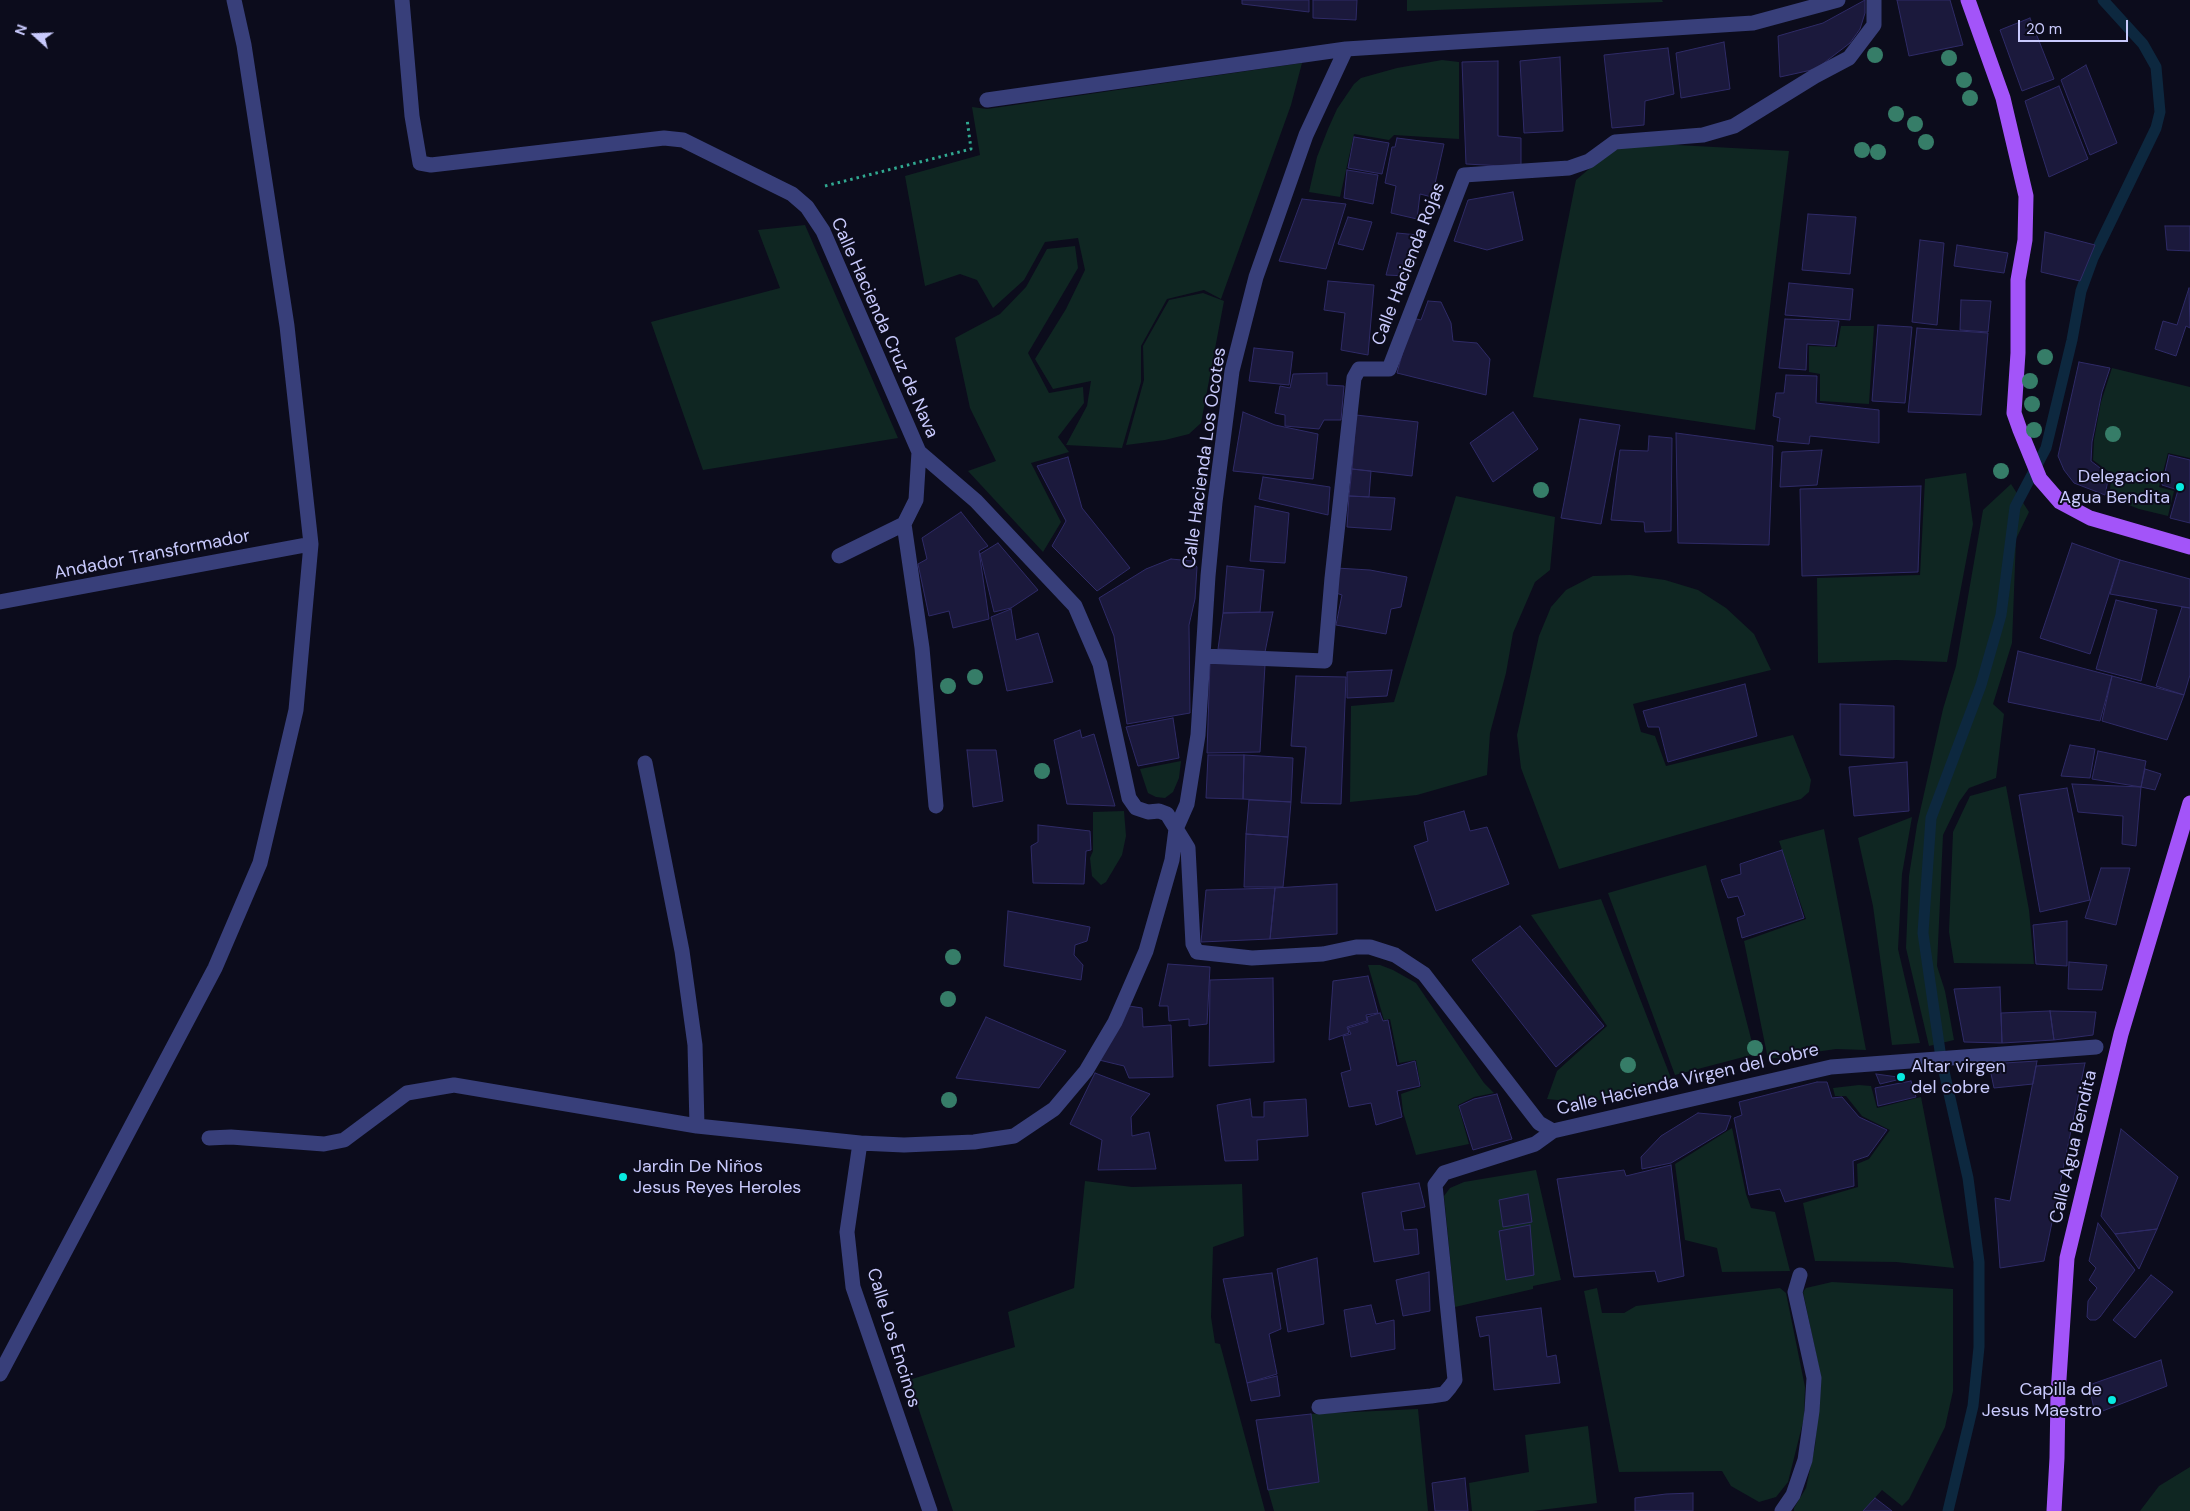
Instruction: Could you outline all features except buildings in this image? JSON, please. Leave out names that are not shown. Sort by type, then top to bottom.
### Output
[{"type":"main road","points":[[1968,0],[2003,98],[2026,196],[2025,240],[2018,280],[2018,353],[2014,413],[2040,479],[2060,502],[2090,518],[2190,547]]},
{"type":"main road","name":"Calle Agua Bendita","points":[[2054,1511],[2058,1394],[2067,1258],[2121,1034],[2190,803]]},
{"type":"street","points":[[0,1374],[214,968],[260,863],[296,710],[311,544],[287,326],[244,45],[234,0]]},
{"type":"street","name":"Calle Hacienda Cruz de Nava","points":[[402,0],[412,116],[420,163],[431,165],[664,138],[683,140],[792,194],[807,207],[823,230],[919,452],[976,501],[1075,606],[1100,664],[1129,798],[1136,808],[1148,812],[1158,811],[1167,814],[1176,829]]},
{"type":"street","points":[[987,100],[1346,49],[1753,23],[1838,0]]},
{"type":"street","name":"Calle Hacienda Rojas","points":[[1203,656],[1325,661],[1354,378],[1358,369],[1389,369],[1464,175],[1569,168],[1589,161],[1615,142],[1703,136],[1734,126],[1815,76],[1849,58],[1874,25],[1874,0]]},
{"type":"street","name":"Calle Hacienda Los Ocotes","points":[[209,1138],[230,1137],[324,1144],[344,1140],[407,1093],[454,1085],[698,1126],[860,1143],[904,1145],[974,1142],[1014,1136],[1054,1109],[1086,1071],[1115,1022],[1146,951],[1172,860],[1176,829],[1186,804],[1198,735],[1208,576],[1215,502],[1232,371],[1256,278],[1306,135],[1346,49]]},
{"type":"street","points":[[919,452],[916,500],[904,524],[922,648],[936,806]]},
{"type":"street","points":[[839,556],[904,524]]},
{"type":"street","name":"Andador Transformador","points":[[0,602],[311,544]]},
{"type":"street","points":[[645,763],[682,951],[695,1045],[698,1126]]},
{"type":"street","name":"Calle Hacienda Virgen del Cobre","points":[[1176,829],[1188,848],[1193,944],[1197,952],[1252,958],[1323,954],[1356,948],[1370,948],[1395,955],[1424,974],[1539,1123],[1553,1131],[1570,1129],[1832,1067],[2096,1047]]},
{"type":"street","points":[[1319,1407],[1431,1396],[1444,1394],[1450,1387],[1455,1380],[1435,1185],[1444,1173],[1535,1144],[1553,1131]]},
{"type":"street","name":"Calle Los Encinos","points":[[860,1143],[847,1232],[853,1287],[930,1511]]},
{"type":"street","points":[[1782,1511],[1793,1495],[1805,1460],[1812,1411],[1814,1378],[1795,1292],[1800,1275]]},
{"type":"path","points":[[792,194],[971,148],[964,98],[987,100]]},
{"type":"green space","points":[[1407,0],[1662,0],[1663,2],[1407,11]]},
{"type":"green space","points":[[1442,60],[1459,62],[1459,139],[1394,135],[1389,140],[1354,134],[1340,197],[1309,192],[1317,157],[1328,129],[1337,109],[1354,84],[1361,78],[1397,68]]},
{"type":"green space","points":[[1302,63],[1291,105],[1221,299],[1204,290],[1167,299],[1141,346],[1141,382],[1122,448],[1066,445],[1087,406],[1091,381],[1053,389],[1035,359],[1066,309],[1085,270],[1078,238],[1045,242],[1024,280],[993,308],[977,280],[960,274],[925,286],[905,176],[980,155],[972,107],[987,109]]},
{"type":"green space","points":[[1658,144],[1789,151],[1755,430],[1533,397],[1576,180],[1608,153],[1622,146]]},
{"type":"green space","points":[[805,225],[898,438],[703,470],[651,322],[780,288],[758,230]]},
{"type":"green space","points":[[1075,246],[1078,268],[1028,353],[1049,393],[1083,387],[1084,403],[1058,437],[1069,452],[1031,463],[1061,522],[1043,552],[968,471],[996,461],[970,408],[955,338],[1000,314],[1026,287],[1047,249]]},
{"type":"green space","points":[[1203,293],[1224,301],[1201,423],[1189,434],[1165,440],[1126,445],[1144,380],[1143,346],[1169,300]]},
{"type":"green space","points":[[1841,326],[1874,326],[1869,404],[1820,401],[1820,374],[1809,372],[1809,346],[1837,347]]},
{"type":"green space","points":[[2112,368],[2190,387],[2190,458],[2168,453],[2159,487],[2174,491],[2168,516],[2139,509],[2109,497],[2112,474],[2093,460],[2094,440],[2101,402]]},
{"type":"green space","points":[[1966,473],[1973,524],[1947,662],[1896,660],[1818,663],[1817,578],[1920,575],[1925,479]]},
{"type":"green space","points":[[2011,484],[2029,512],[2016,539],[2012,643],[1993,704],[2004,714],[1996,778],[1969,788],[1959,802],[1943,835],[1937,966],[1945,991],[1954,1040],[1929,1046],[1906,948],[1909,876],[1917,825],[1943,709],[1956,666],[1983,510]]},
{"type":"green space","points":[[1456,496],[1555,517],[1550,570],[1535,582],[1513,633],[1506,673],[1490,733],[1487,775],[1417,795],[1350,802],[1351,706],[1394,702]]},
{"type":"green space","points":[[1630,575],[1665,580],[1698,590],[1726,608],[1754,634],[1771,670],[1633,704],[1641,732],[1655,736],[1666,766],[1793,735],[1811,780],[1809,792],[1801,799],[1559,869],[1521,768],[1517,735],[1539,636],[1551,607],[1566,590],[1593,576]]},
{"type":"green space","points":[[1181,761],[1179,778],[1173,792],[1165,798],[1156,797],[1148,793],[1140,769]]},
{"type":"green space","points":[[2006,786],[2029,910],[2034,964],[1954,963],[1949,932],[1953,832],[1970,796]]},
{"type":"green space","points":[[1124,811],[1126,836],[1122,855],[1106,882],[1101,885],[1092,876],[1090,858],[1093,851],[1093,812]]},
{"type":"green space","points":[[1912,817],[1902,874],[1898,949],[1920,1043],[1892,1045],[1873,906],[1858,838]]},
{"type":"green space","points":[[1824,829],[1866,1050],[1836,1049],[1768,1059],[1744,941],[1806,919],[1779,841]]},
{"type":"green space","points":[[1706,865],[1755,1054],[1675,1075],[1608,893]]},
{"type":"green space","points":[[1601,899],[1671,1078],[1589,1103],[1547,1099],[1557,1071],[1607,1026],[1531,915]]},
{"type":"green space","points":[[1368,965],[1380,965],[1416,983],[1484,1083],[1494,1093],[1474,1097],[1458,1105],[1469,1144],[1416,1155],[1403,1112],[1401,1094],[1421,1087],[1416,1060],[1399,1063],[1390,1019],[1384,1020]]},
{"type":"green space","points":[[1859,1085],[1871,1086],[1877,1108],[1921,1097],[1954,1268],[1896,1262],[1815,1261],[1803,1203],[1858,1187],[1857,1164],[1869,1159],[1890,1130],[1862,1116],[1846,1096],[1835,1096],[1833,1088]]},
{"type":"green space","points":[[1732,1128],[1746,1194],[1751,1208],[1775,1212],[1790,1271],[1722,1272],[1717,1248],[1685,1240],[1675,1164]]},
{"type":"green space","points":[[1536,1170],[1561,1280],[1533,1286],[1533,1289],[1455,1307],[1444,1196],[1450,1188],[1464,1182]]},
{"type":"green space","points":[[1085,1181],[1132,1187],[1242,1184],[1244,1236],[1213,1247],[1211,1317],[1215,1343],[1220,1344],[1265,1511],[953,1511],[909,1380],[1015,1347],[1008,1312],[1074,1288]]},
{"type":"green space","points":[[1832,1282],[1953,1289],[1953,1391],[1945,1427],[1909,1499],[1902,1506],[1882,1490],[1863,1511],[1794,1511],[1806,1488],[1815,1446],[1821,1378],[1803,1292],[1806,1288]]},
{"type":"green space","points":[[1597,1288],[1602,1313],[1624,1313],[1636,1306],[1780,1288],[1786,1293],[1805,1387],[1804,1418],[1788,1482],[1776,1497],[1759,1502],[1731,1486],[1722,1471],[1619,1472],[1584,1291]]},
{"type":"green space","points":[[1418,1409],[1428,1511],[1274,1511],[1268,1490],[1319,1482],[1311,1414]]},
{"type":"green space","points":[[1588,1426],[1597,1503],[1533,1511],[1472,1511],[1469,1483],[1529,1472],[1525,1435]]},
{"type":"green space","points":[[2190,1467],[2190,1511],[2140,1511],[2159,1486]]},
{"type":"waterway","points":[[1948,1511],[1973,1406],[1979,1347],[1979,1262],[1968,1178],[1941,1058],[1923,933],[1931,818],[1981,685],[2001,615],[2015,507],[2046,448],[2072,340],[2081,291],[2093,258],[2156,128],[2160,112],[2156,67],[2143,44],[2103,0]]},
{"type":"place","name":"Delegacion Agua Bendita","points":[[2180,487]]},
{"type":"place","name":"Altar virgen del cobre","points":[[1901,1077]]},
{"type":"place","name":"Jardin De Niños Jesus Reyes Heroles","points":[[623,1177]]},
{"type":"place","name":"Capilla de Jesus Maestro","points":[[2112,1400]]}]
